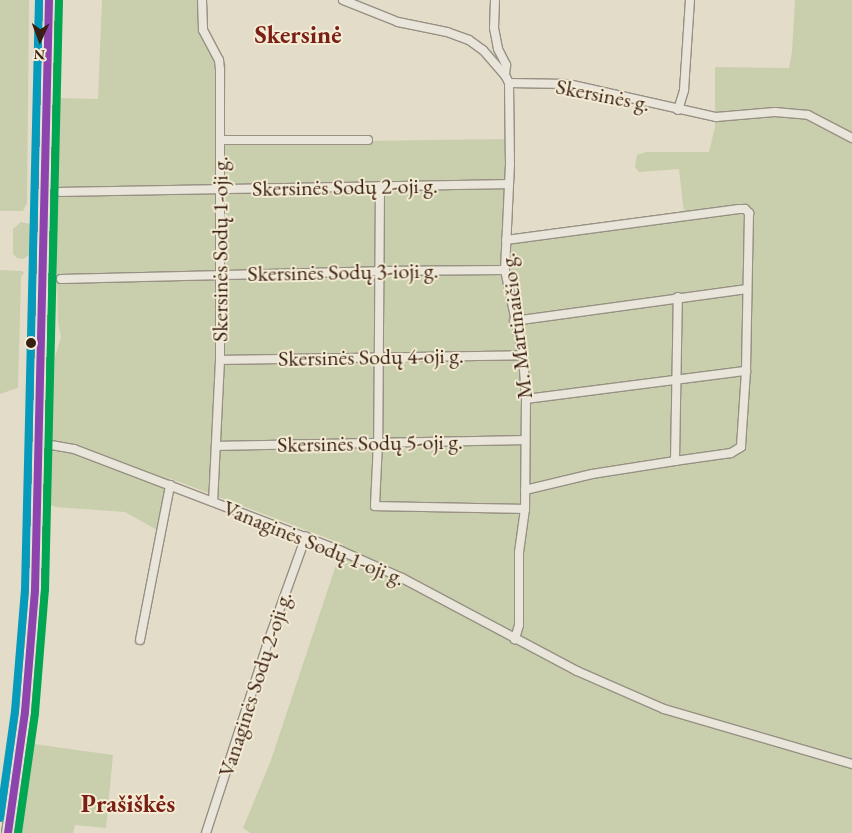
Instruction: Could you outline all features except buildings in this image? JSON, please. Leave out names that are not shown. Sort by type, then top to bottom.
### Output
[{"type":"highway","points":[[0,829],[18,696],[27,580],[41,0]]},
{"type":"highway","points":[[8,833],[20,758],[30,654],[40,444],[49,0]]},
{"type":"street","name":"Skersinės Sodų 1-oji g.","points":[[202,0],[203,30],[219,60],[220,70],[220,360],[213,502]]},
{"type":"street","points":[[343,0],[398,22],[447,32],[469,40],[483,50],[505,75],[509,83]]},
{"type":"street","points":[[495,0],[494,28],[498,49],[506,65],[505,75]]},
{"type":"street","points":[[678,110],[684,90],[690,0]]},
{"type":"street","name":"Skersinės g.","points":[[509,83],[568,84],[716,117],[775,112],[808,115],[852,138]]},
{"type":"street","name":"M. Martinaičio g.","points":[[509,83],[509,184],[505,270],[514,321],[523,355],[526,399],[524,440],[525,509],[520,552],[519,625],[515,639]]},
{"type":"street","points":[[221,140],[368,140]]},
{"type":"street","name":"Skersinės Sodų 2-oji g.","points":[[60,192],[509,184]]},
{"type":"street","points":[[380,186],[378,442],[375,506],[525,509]]},
{"type":"street","points":[[506,240],[745,209],[749,213],[746,371],[741,447],[731,454],[592,474],[525,490]]},
{"type":"street","name":"Skersinės Sodų 3-ioji g.","points":[[61,279],[220,274],[505,270]]},
{"type":"street","points":[[514,321],[747,289]]},
{"type":"street","points":[[675,461],[678,380],[678,298]]},
{"type":"street","name":"Skersinės Sodų 4-oji g.","points":[[220,360],[523,355]]},
{"type":"street","points":[[526,399],[746,371]]},
{"type":"street","name":"Skersinės Sodų 5-oji g.","points":[[216,446],[524,440]]},
{"type":"street","name":"Vanaginės Sodų 1-oji g.","points":[[40,444],[74,449],[306,536],[402,578],[515,639],[577,670],[664,709],[852,764]]},
{"type":"street","points":[[140,640],[170,486]]},
{"type":"street","name":"Vanaginės Sodų 2-oji g.","points":[[206,833],[306,536]]},
{"type":"green space","points":[[0,0],[29,0],[27,203],[23,211],[0,211]]},
{"type":"green space","points":[[102,0],[207,0],[205,23],[226,65],[224,143],[508,139],[504,237],[684,213],[679,169],[639,172],[635,167],[637,155],[646,152],[709,152],[715,127],[715,67],[789,68],[792,52],[795,0],[852,0],[852,833],[250,833],[243,828],[271,760],[343,544],[169,478],[159,531],[125,512],[56,507],[43,503],[52,432],[55,357],[61,337],[58,322],[55,157],[56,98],[98,99]]},
{"type":"green space","points":[[21,222],[30,224],[32,227],[31,254],[23,259],[17,258],[13,254],[13,229]]},
{"type":"green space","points":[[0,270],[22,271],[24,273],[21,277],[18,388],[0,394]]},
{"type":"green space","points":[[27,743],[113,755],[106,828],[75,825],[73,833],[15,833]]},
{"type":"transit line","points":[[0,818],[15,711],[25,589],[39,0]]},
{"type":"transit line","points":[[8,833],[25,712],[35,590],[49,0]]},
{"type":"transit line","points":[[18,833],[35,713],[45,590],[59,0]]},
{"type":"district","name":"Skersinė","points":[[298,34]]},
{"type":"district","name":"Prašiškės","points":[[128,803]]}]
